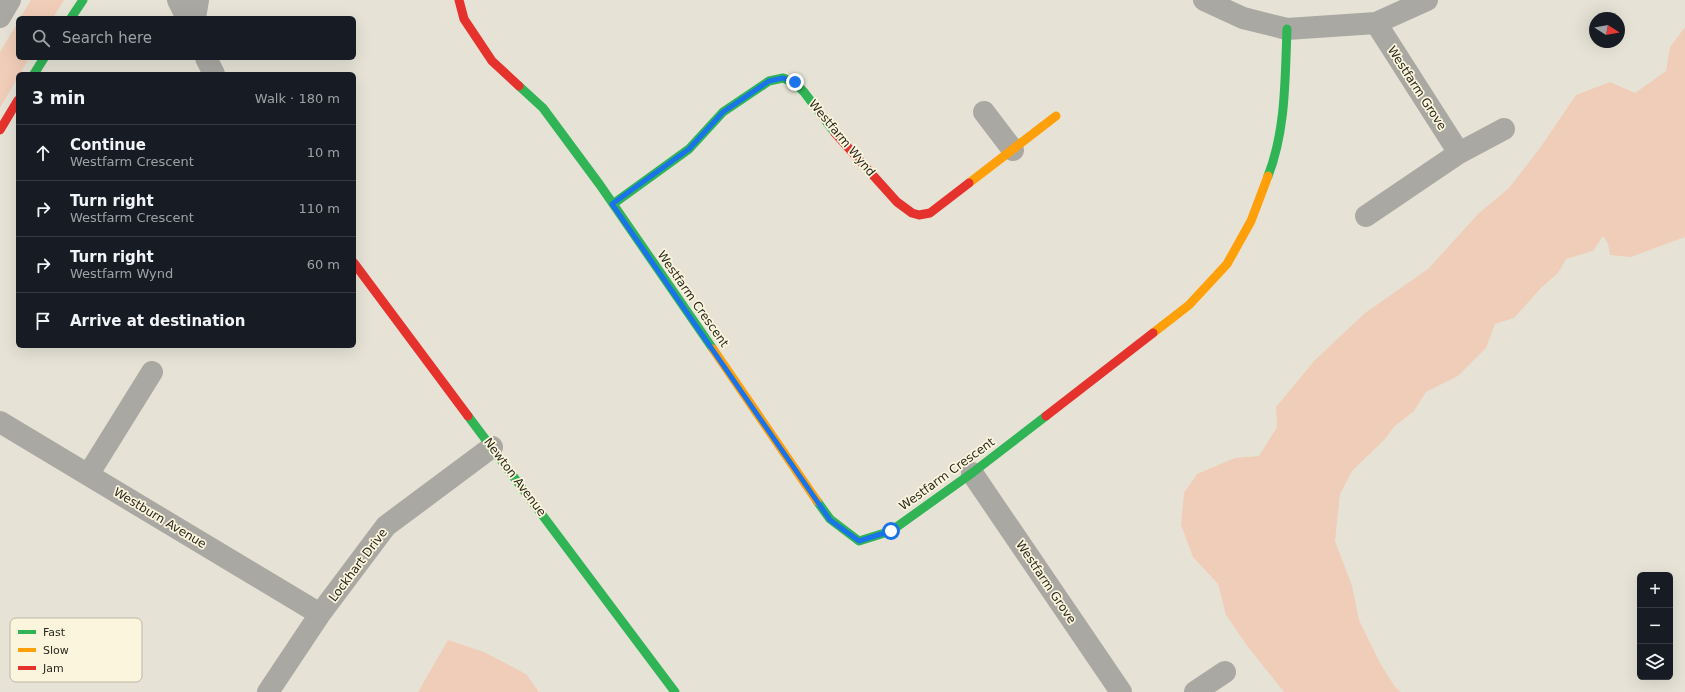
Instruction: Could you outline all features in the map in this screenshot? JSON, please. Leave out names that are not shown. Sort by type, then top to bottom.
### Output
[{"type":"street","points":[[0,17],[10,0]]},
{"type":"street","points":[[72,16],[83,0]]},
{"type":"street","points":[[178,0],[186,16]]},
{"type":"street","points":[[194,16],[198,0]]},
{"type":"street","name":"Westfarm Crescent","points":[[459,0],[464,19],[492,62],[543,108],[612,204],[830,520],[859,541],[891,531],[972,472],[1189,305],[1227,264],[1251,221],[1270,171],[1280,129],[1285,85],[1287,28]]},
{"type":"street","points":[[1204,0],[1244,18],[1287,28],[1376,23],[1427,0]]},
{"type":"street","name":"Westfarm Grove","points":[[1376,23],[1459,153]]},
{"type":"street","points":[[35,72],[43,60]]},
{"type":"street","points":[[207,60],[213,72]]},
{"type":"street","name":"Westfarm Wynd","points":[[612,204],[689,149],[723,112],[769,81],[783,78],[795,82],[836,135],[897,202],[907,211],[917,216],[930,213],[1056,116]]},
{"type":"street","points":[[0,130],[16,103]]},
{"type":"street","points":[[984,112],[1013,150]]},
{"type":"street","points":[[1366,216],[1459,153],[1504,129]]},
{"type":"street","name":"Newton Avenue","points":[[356,266],[675,692]]},
{"type":"street","points":[[88,475],[152,372]]},
{"type":"street","name":"Westburn Avenue","points":[[0,422],[320,614]]},
{"type":"street","name":"Lockhart Drive","points":[[268,692],[320,614],[386,526],[492,447]]},
{"type":"street","name":"Westfarm Grove","points":[[972,472],[1121,692]]},
{"type":"street","points":[[1196,692],[1225,672]]},
{"type":"shaded area","points":[[31,0],[64,0],[54,16],[21,16]]},
{"type":"shaded area","points":[[16,25],[16,60],[28,60],[21,72],[16,72],[16,80],[0,108],[0,52]]},
{"type":"shaded area","points":[[1685,27],[1685,237],[1631,257],[1610,255],[1608,244],[1603,236],[1593,251],[1566,259],[1558,273],[1541,288],[1514,318],[1495,324],[1486,348],[1458,376],[1426,392],[1414,411],[1395,426],[1384,440],[1352,471],[1340,494],[1335,541],[1352,586],[1359,620],[1380,663],[1395,687],[1401,692],[1284,692],[1248,647],[1226,615],[1218,584],[1193,557],[1181,525],[1184,493],[1197,474],[1235,458],[1259,456],[1277,427],[1276,407],[1314,361],[1365,313],[1428,269],[1479,213],[1509,188],[1540,148],[1576,95],[1610,82],[1635,93],[1666,71],[1670,47]]},
{"type":"shaded area","points":[[448,640],[484,652],[526,674],[539,692],[418,692]]},
{"type":"traffic: fast","points":[[72,16],[83,0]]},
{"type":"traffic: fast","points":[[1268,176],[1278,141],[1284,104],[1287,29]]},
{"type":"traffic: fast","points":[[35,72],[43,60]]},
{"type":"traffic: fast","points":[[613,204],[689,149],[723,112],[769,81],[783,78],[795,83],[804,92],[835,133]]},
{"type":"traffic: fast","points":[[519,86],[543,108],[600,185],[713,349]]},
{"type":"traffic: fast","points":[[468,416],[675,692]]},
{"type":"traffic: fast","points":[[817,501],[830,519],[859,541],[891,531],[972,473],[1046,416]]},
{"type":"traffic: slow","points":[[969,183],[1056,116]]},
{"type":"traffic: slow","points":[[1153,333],[1189,305],[1227,264],[1251,221],[1268,176]]},
{"type":"traffic: slow","points":[[713,349],[817,501]]},
{"type":"traffic: jam","points":[[459,0],[464,19],[492,61],[519,86]]},
{"type":"traffic: jam","points":[[0,130],[16,103]]},
{"type":"traffic: jam","points":[[835,133],[897,202],[912,213],[919,215],[930,213],[969,183]]},
{"type":"traffic: jam","points":[[356,266],[468,416]]},
{"type":"traffic: jam","points":[[1046,416],[1153,333]]},
{"type":"route","points":[[795,82],[783,78],[769,81],[723,112],[689,149],[612,204],[830,520],[859,541],[891,531]]}]
